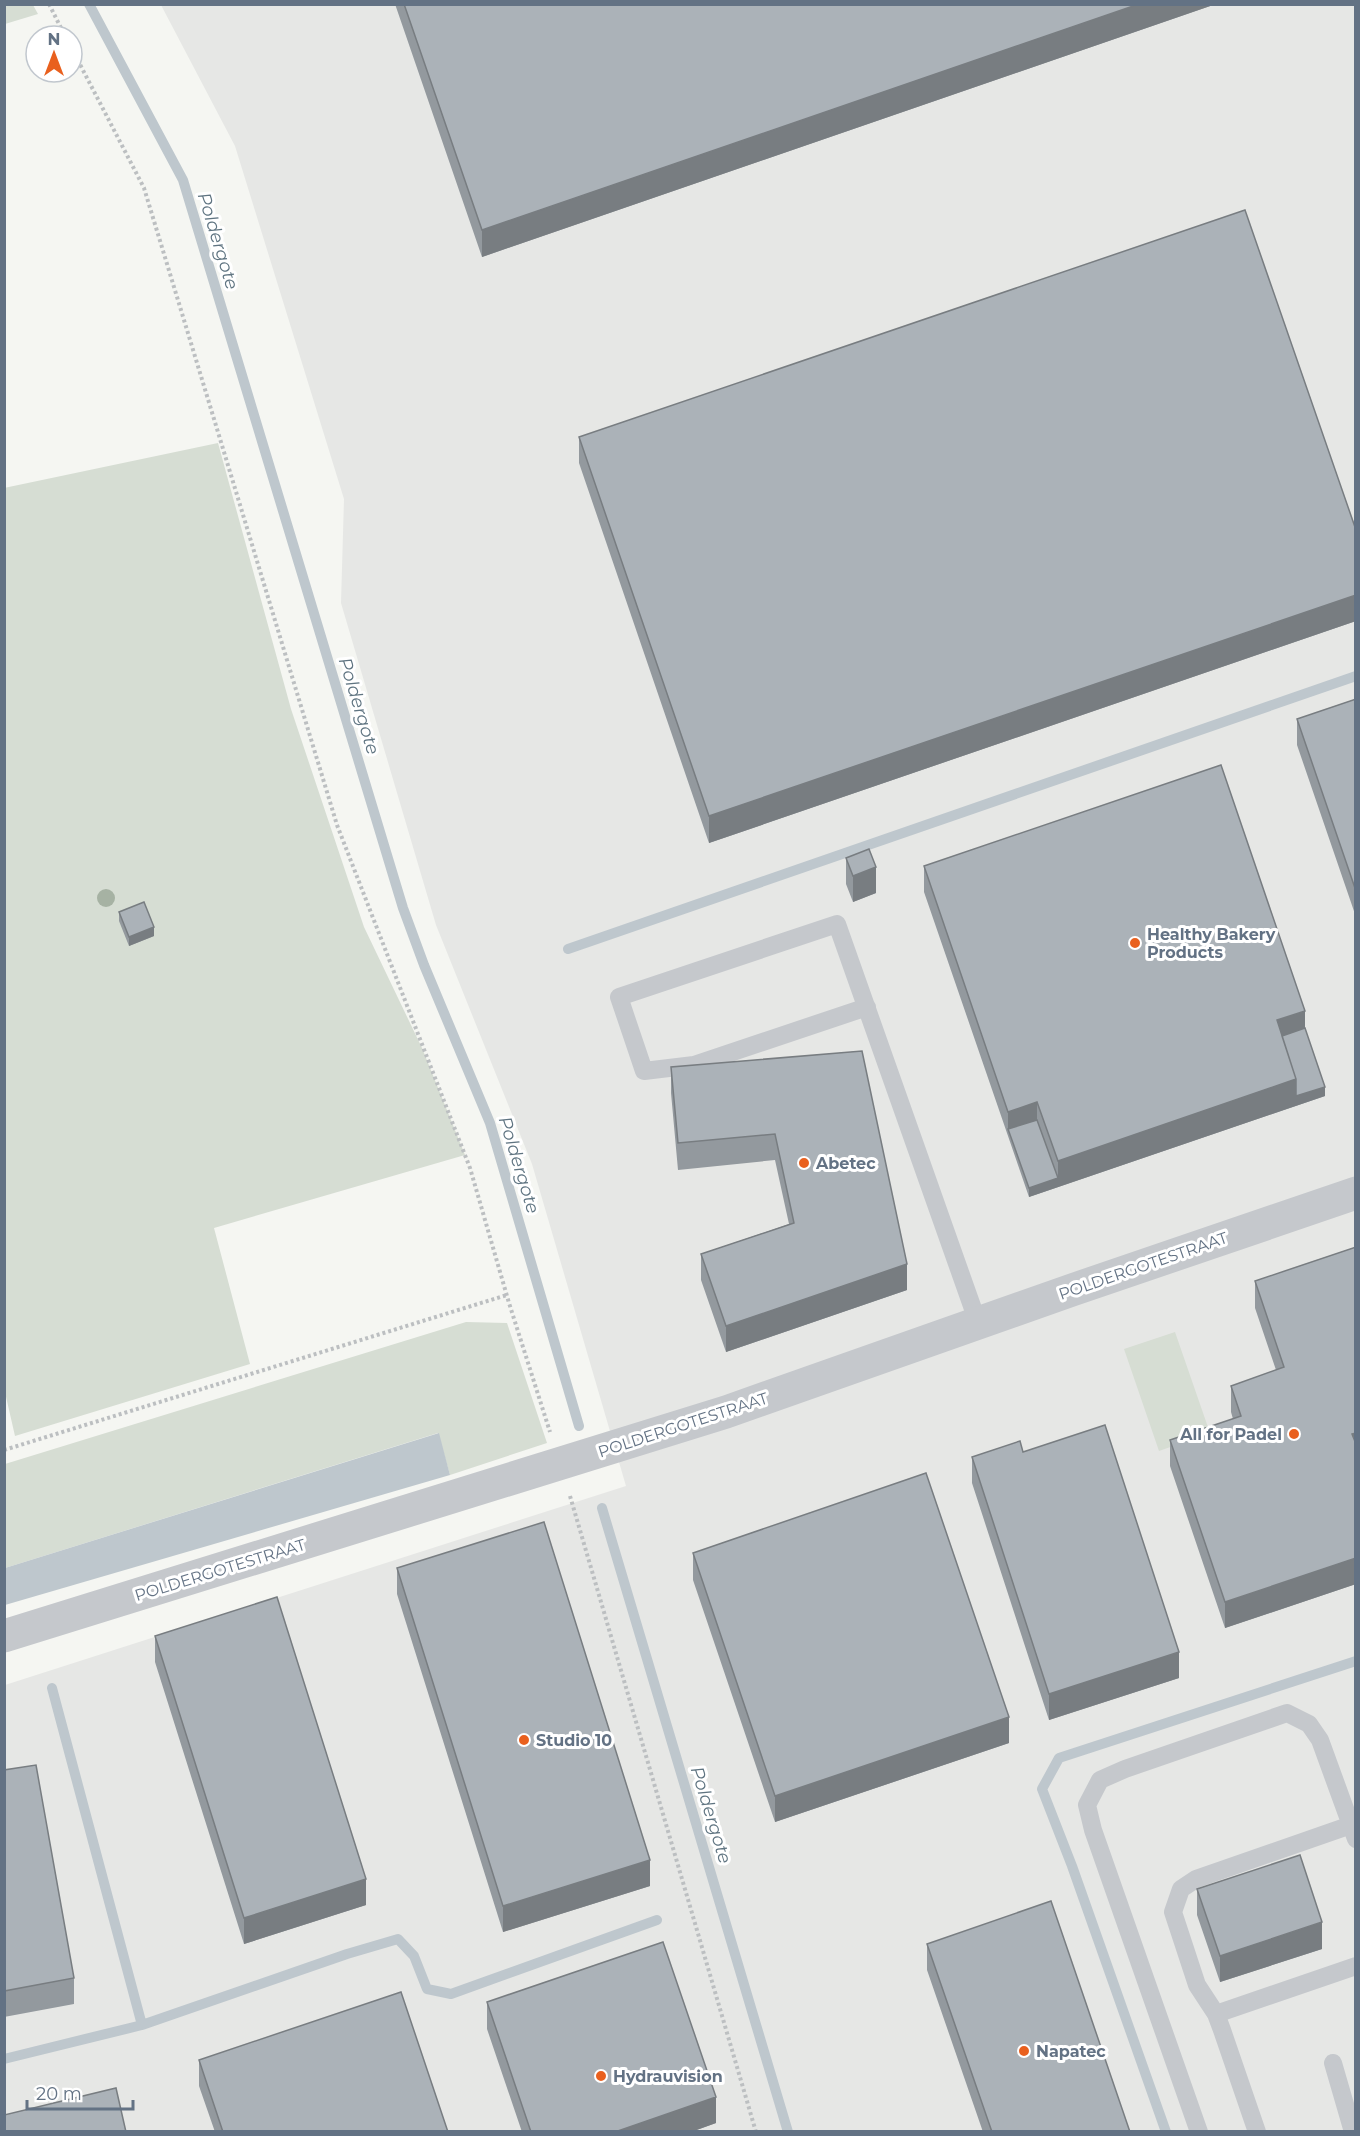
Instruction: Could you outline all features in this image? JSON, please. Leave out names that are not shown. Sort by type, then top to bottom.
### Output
[{"type":"street","name":"POLDERGOTESTRAAT","points":[[4,1636],[726,1412],[1356,1194]]},
{"type":"lane","points":[[867,1007],[694,1065],[644,1071],[619,997],[837,924],[867,1007],[978,1323]]},
{"type":"lane","points":[[1199,2132],[1093,1830],[1087,1805],[1100,1780],[1125,1768],[1287,1713],[1309,1724],[1320,1740],[1353,1832],[1196,1879],[1181,1889],[1173,1912],[1197,1985],[1216,2014],[1257,2132]]},
{"type":"lane","points":[[1216,2014],[1356,1966]]},
{"type":"lane","points":[[1333,2063],[1353,2132]]},
{"type":"path","points":[[49,4],[59,24]]},
{"type":"path","points":[[84,72],[144,188],[337,825],[470,1168],[507,1295],[561,1465],[756,2132]]},
{"type":"path","points":[[4,1450],[507,1295]]},
{"type":"shaded area","points":[[5,4],[33,5],[38,14],[5,24]]},
{"type":"shaded area","points":[[161,5],[1355,5],[1355,2131],[5,2132],[5,1685],[626,1486],[532,1164],[436,925],[341,603],[344,499],[235,146]]},
{"type":"shaded area","points":[[218,443],[291,709],[364,927],[422,1048],[465,1155],[214,1228],[250,1364],[15,1436],[4,1388],[4,488]]},
{"type":"shaded area","points":[[466,1322],[507,1323],[547,1443],[450,1475],[438,1433],[5,1568],[5,1464]]},
{"type":"shaded area","points":[[1175,1332],[1210,1433],[1159,1451],[1124,1349]]},
{"type":"shaded area","points":[[439,1433],[450,1475],[5,1605],[5,1568]]},
{"type":"building","points":[[404,4],[1139,4],[482,230]]},
{"type":"building","points":[[1245,210],[1356,530],[1356,595],[709,816],[579,437]]},
{"type":"building","points":[[1356,699],[1356,891],[1297,719]]},
{"type":"building","points":[[1221,765],[1305,1011],[1277,1020],[1296,1079],[1058,1161],[1037,1102],[1008,1112],[924,866]]},
{"type":"building","points":[[869,849],[876,867],[853,876],[846,858]]},
{"type":"building","points":[[144,902],[154,927],[129,937],[119,912]]},
{"type":"building","points":[[1305,1028],[1325,1087],[1296,1096],[1296,1079],[1282,1036]]},
{"type":"building","points":[[862,1051],[907,1264],[726,1326],[701,1254],[794,1223],[775,1134],[678,1143],[671,1067]]},
{"type":"building","points":[[1037,1120],[1058,1178],[1029,1188],[1008,1129]]},
{"type":"building","points":[[1356,1247],[1356,1433],[1352,1434],[1356,1444],[1356,1558],[1225,1602],[1170,1440],[1241,1416],[1231,1386],[1284,1367],[1255,1281]]},
{"type":"building","points":[[1105,1425],[1179,1652],[1049,1694],[972,1457],[1020,1441],[1023,1452]]},
{"type":"building","points":[[926,1473],[1009,1717],[775,1796],[693,1553]]},
{"type":"building","name":"Studio 10","points":[[544,1522],[650,1860],[503,1906],[397,1568]]},
{"type":"building","points":[[277,1597],[366,1879],[244,1918],[155,1636]]},
{"type":"building","points":[[36,1765],[74,1978],[4,1991],[4,1770]]},
{"type":"building","points":[[1300,1855],[1322,1922],[1220,1956],[1197,1889]]},
{"type":"building","name":"Napatec","points":[[1051,1901],[1130,2132],[992,2132],[927,1944]]},
{"type":"building","name":"Hydrauvision","points":[[663,1942],[716,2097],[615,2132],[531,2132],[487,2002]]},
{"type":"building","points":[[401,1992],[448,2132],[223,2132],[199,2060]]},
{"type":"building","points":[[116,2088],[126,2132],[4,2132],[4,2115]]},
{"type":"waterway","name":"Poldergote","points":[[89,4],[183,180],[403,908],[424,965],[490,1123],[579,1426]]},
{"type":"waterway","points":[[568,949],[1356,676]]},
{"type":"waterway","name":"Poldergote","points":[[602,1508],[788,2132]]},
{"type":"waterway","points":[[1166,2132],[1072,1866],[1042,1789],[1059,1758],[1356,1661]]},
{"type":"waterway","points":[[52,1688],[142,2025]]},
{"type":"waterway","points":[[4,2059],[142,2025],[347,1954],[398,1939],[414,1956],[427,1989],[451,1994],[657,1920]]},
{"type":"place","name":"Healthy Bakery Products","points":[[1135,943]]},
{"type":"place","name":"Abetec","points":[[804,1163]]},
{"type":"place","name":"All for Padel","points":[[1294,1434]]},
{"type":"place","name":"Studio 10","points":[[524,1740]]},
{"type":"place","name":"Napatec","points":[[1024,2051]]},
{"type":"place","name":"Hydrauvision","points":[[601,2076]]}]
